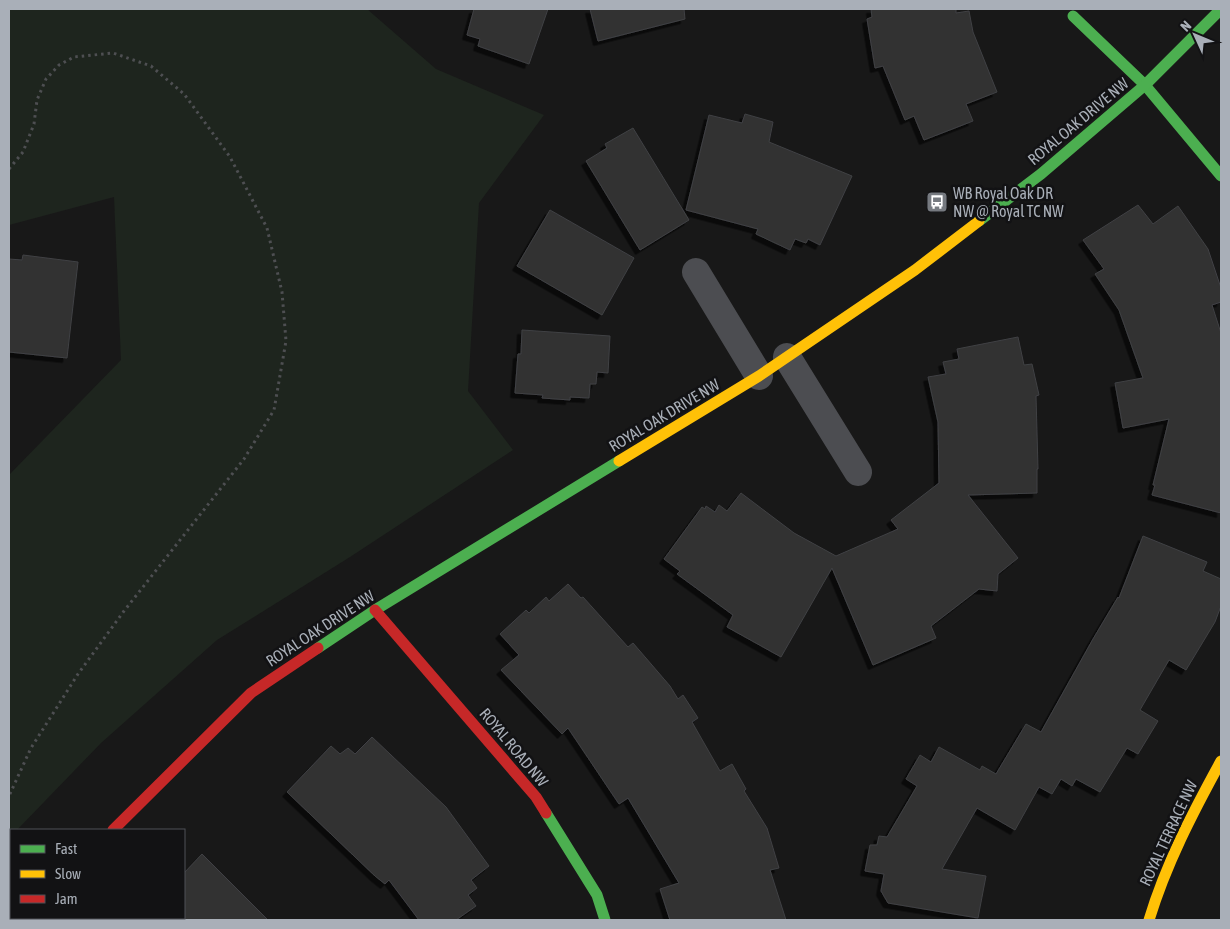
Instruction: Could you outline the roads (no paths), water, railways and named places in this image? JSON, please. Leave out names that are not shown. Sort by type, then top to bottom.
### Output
[{"type":"street","name":"ROYAL OAK DRIVE NW","points":[[114,829],[251,693],[375,610],[759,376],[915,270],[1041,174],[1145,85],[1221,9]]},
{"type":"street","points":[[1073,16],[1145,85],[1221,176]]},
{"type":"street","points":[[696,272],[759,376]]},
{"type":"street","points":[[787,357],[858,472]]},
{"type":"street","name":"ROYAL ROAD NW","points":[[375,610],[536,797],[597,894],[605,920]]},
{"type":"street","name":"ROYAL TERRACE NW","points":[[1149,920],[1154,901],[1192,813],[1221,761]]},
{"type":"place","name":"WB Royal Oak DR NW @ Royal TC NW","points":[[937,202]]}]
